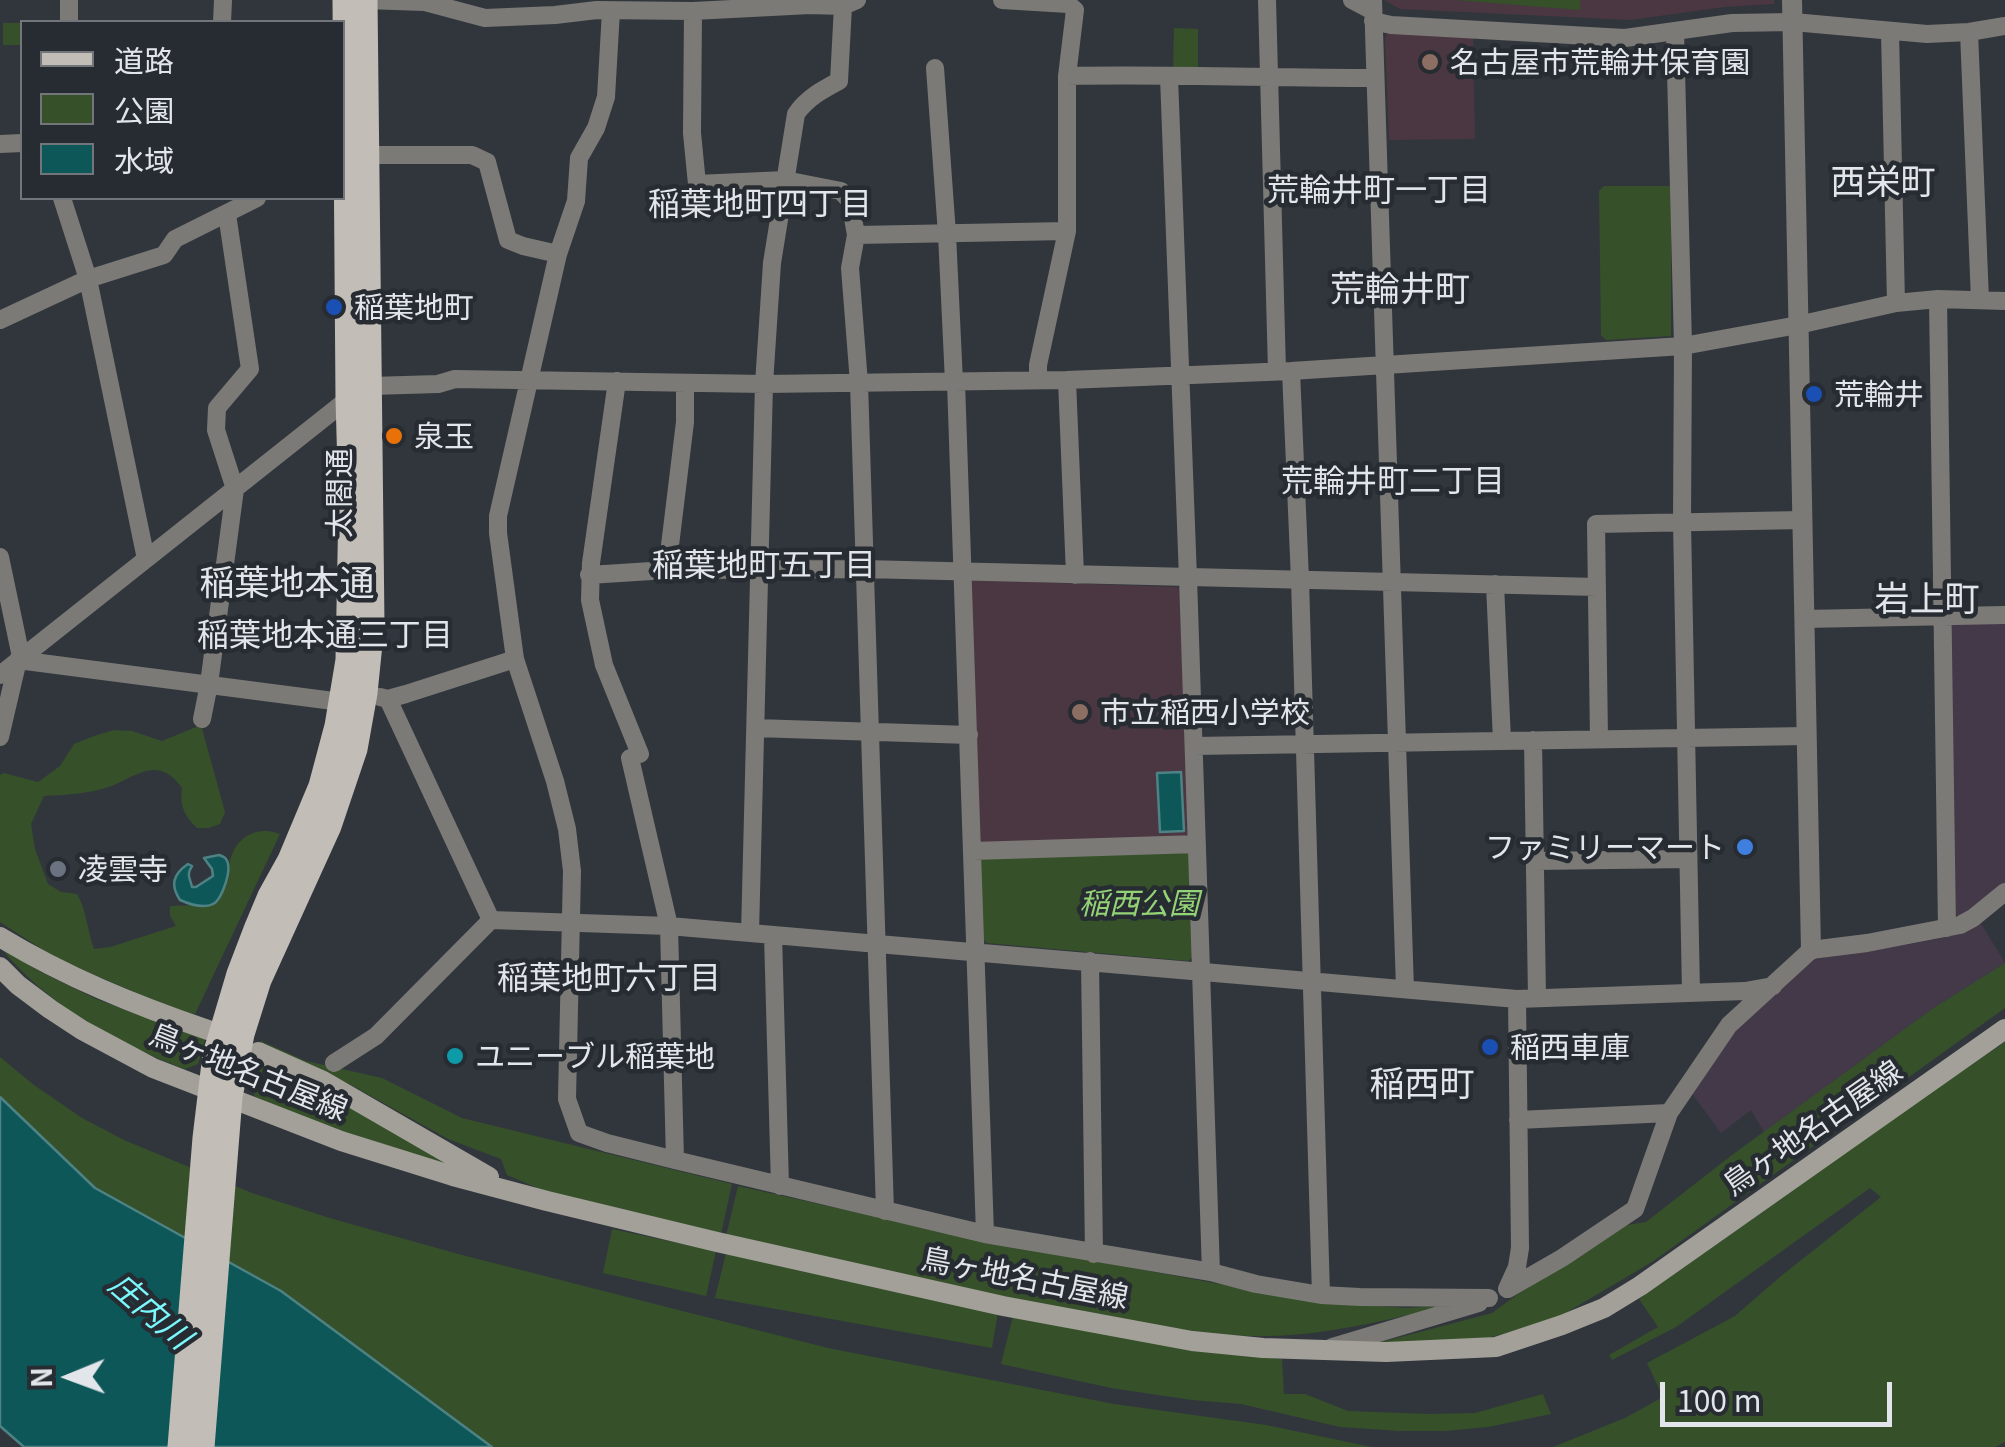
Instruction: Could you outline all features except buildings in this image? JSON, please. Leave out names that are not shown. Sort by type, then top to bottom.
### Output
[{"type":"main road","name":"太閤通","points":[[365,0],[352,164],[348,399],[348,660],[365,698]]},
{"type":"main road","name":"太閤通","points":[[215,1140],[220,1094],[215,1055],[239,974],[270,896],[308,820],[332,750],[365,698],[372,624],[371,386],[352,164],[345,20]]},
{"type":"main road","points":[[0,938],[142,1008],[208,1030]]},
{"type":"main road","name":"鳥ヶ地名古屋線","points":[[0,967],[82,1030],[153,1068],[356,1146],[453,1176],[717,1242],[1004,1306],[1192,1340],[1263,1348],[1386,1352],[1496,1347],[1604,1308],[2005,1029]]},
{"type":"main road","points":[[258,1052],[323,1080],[486,1176],[548,1201]]},
{"type":"main road","points":[[180,1447],[215,1140]]},
{"type":"main road","points":[[202,1447],[215,1140]]},
{"type":"street","points":[[365,0],[446,3],[485,18],[546,7],[692,11],[810,2],[850,3],[839,81],[818,92],[796,114],[772,263],[764,384],[750,934]]},
{"type":"street","points":[[1002,0],[1068,2],[1075,10],[1067,76],[1067,231],[1038,380]]},
{"type":"street","points":[[1267,0],[1284,371],[1300,580],[1321,1295]]},
{"type":"street","points":[[1352,0],[1391,25],[1625,38],[1732,23],[1793,22],[1927,34],[2005,26]]},
{"type":"street","points":[[1792,0],[1811,950]]},
{"type":"street","points":[[615,7],[606,96],[596,128],[579,158],[576,201],[558,254],[498,516],[515,659],[567,829],[572,872],[567,1099],[579,1133],[675,1160],[985,1234],[1210,1272],[1256,1284],[1321,1295],[1489,1298]]},
{"type":"street","points":[[692,11],[692,132],[698,184],[784,180],[841,191],[850,201],[856,235],[850,268],[859,382],[885,1211]]},
{"type":"street","points":[[1373,11],[1405,990]]},
{"type":"street","points":[[1675,30],[1691,993]]},
{"type":"street","points":[[1890,32],[1896,303]]},
{"type":"street","points":[[1969,32],[1980,300]]},
{"type":"street","points":[[935,68],[955,382],[985,1234]]},
{"type":"street","points":[[1067,76],[1375,78]]},
{"type":"street","points":[[1168,77],[1198,844],[1210,1272]]},
{"type":"street","points":[[352,164],[472,155],[487,162],[508,240],[558,254]]},
{"type":"street","points":[[63,200],[88,279],[146,559]]},
{"type":"street","points":[[0,320],[88,279],[164,255],[176,239],[233,206],[250,369],[216,408],[216,430],[236,489],[202,720]]},
{"type":"street","points":[[856,235],[1067,231]]},
{"type":"street","points":[[1938,299],[1947,928]]},
{"type":"street","points":[[0,675],[348,399],[371,386],[455,380],[955,382],[1284,371],[1683,346],[1896,303],[1938,299],[2005,301]]},
{"type":"street","points":[[1066,380],[1075,575]]},
{"type":"street","points":[[617,381],[589,575],[590,600],[604,665],[635,756],[669,926],[675,1160]]},
{"type":"street","points":[[667,570],[685,383]]},
{"type":"street","points":[[1599,739],[1596,524],[1802,520]]},
{"type":"street","points":[[0,557],[7,624],[20,658],[0,737]]},
{"type":"street","points":[[589,575],[667,570],[864,569],[1597,587]]},
{"type":"street","points":[[1495,584],[1502,741]]},
{"type":"street","points":[[1804,618],[2005,615]]},
{"type":"street","points":[[20,658],[209,684],[365,698],[515,659]]},
{"type":"street","points":[[365,698],[491,920]]},
{"type":"street","points":[[756,728],[969,734]]},
{"type":"street","points":[[1194,746],[1807,736]]},
{"type":"street","points":[[1533,740],[1537,998]]},
{"type":"street","points":[[973,851],[1198,844]]},
{"type":"street","points":[[1535,861],[1688,859]]},
{"type":"street","points":[[1326,1349],[1474,1306],[1562,1258],[1635,1209],[1669,1113],[1729,1025],[1811,950],[1947,928],[1973,918],[2005,892]]},
{"type":"street","points":[[334,1063],[376,1036],[491,920],[669,926],[1517,999],[1745,991],[1773,986]]},
{"type":"street","points":[[773,935],[780,1186]]},
{"type":"street","points":[[1090,961],[1094,1254]]},
{"type":"street","points":[[1508,1289],[1518,1268],[1520,1248],[1517,999]]},
{"type":"street","points":[[1518,1120],[1669,1113]]},
{"type":"shaded area","points":[[1384,0],[1774,0],[1774,4],[1631,20],[1400,9]]},
{"type":"shaded area","name":"名古屋市荒輪井保育園","points":[[1388,33],[1473,37],[1475,139],[1389,140],[1385,38]]},
{"type":"shaded area","name":"市立稲西小学校","points":[[973,580],[1177,587],[1183,592],[1191,832],[1186,840],[982,846],[978,842],[969,583]]},
{"type":"shaded area","points":[[2005,622],[2005,886],[1959,917],[1952,911],[1948,629],[1953,624]]},
{"type":"shaded area","points":[[1980,922],[2005,963],[1932,1009],[1764,1132],[1751,1110],[1721,1133],[1690,1091],[1735,1027],[1814,960],[1950,936]]},
{"type":"green space","points":[[1455,0],[1580,0],[1580,10]]},
{"type":"green space","points":[[3,23],[20,23],[20,45],[3,45]]},
{"type":"green space","points":[[1174,28],[1198,29],[1198,70],[1173,70]]},
{"type":"green space","points":[[1604,186],[1671,186],[1671,336],[1606,340],[1601,335],[1599,191]]},
{"type":"green space","points":[[201,725],[225,812],[220,824],[197,828],[184,810],[182,788],[163,771],[153,770],[102,789],[44,796],[31,824],[48,884],[61,892],[77,894],[94,949],[176,926],[170,906],[195,905],[229,873],[233,853],[244,838],[260,831],[280,834],[195,1014],[179,1011],[57,959],[0,922],[0,775],[38,782],[60,766],[74,744],[114,730],[132,731],[162,741]]},
{"type":"green space","name":"稲西公園","points":[[1186,849],[1191,854],[1195,955],[1188,961],[987,943],[981,938],[979,861],[984,855]]},
{"type":"green space","points":[[0,947],[96,999],[205,1039],[198,1064],[185,1069],[84,1020],[39,987]]},
{"type":"green space","points":[[2005,963],[2005,1008],[1652,1262],[1552,1321],[1488,1338],[1370,1345],[1492,1313],[1627,1225],[1646,1222],[1932,1009]]},
{"type":"green space","points":[[261,1041],[306,1061],[382,1078],[462,1118],[732,1184],[721,1234],[549,1193],[507,1175],[501,1159],[448,1139],[351,1085],[260,1044]]},
{"type":"green space","points":[[2005,1042],[2005,1442],[1995,1447],[1553,1447],[1625,1418],[1663,1397],[1647,1363],[1735,1316],[1881,1197],[1870,1188],[1676,1327],[1612,1360],[1609,1355],[1658,1327],[1639,1299],[1791,1188]]},
{"type":"green space","points":[[0,1057],[82,1118],[124,1140],[252,1193],[333,1219],[828,1348],[1114,1404],[1266,1425],[1372,1447],[492,1447],[281,1291],[95,1188],[0,1097]]},
{"type":"green space","points":[[254,1060],[321,1088],[447,1164],[345,1134],[255,1097],[250,1079]]},
{"type":"green space","points":[[738,1186],[981,1240],[1317,1302],[1407,1308],[1450,1305],[1299,1334],[1227,1335],[1165,1328],[726,1236]]},
{"type":"green space","points":[[612,1229],[716,1251],[706,1296],[603,1273]]},
{"type":"green space","points":[[726,1253],[998,1312],[992,1348],[715,1298]]},
{"type":"green space","points":[[1013,1316],[1192,1350],[1282,1359],[1284,1394],[1305,1394],[1348,1411],[1475,1413],[1543,1394],[1551,1414],[1488,1427],[1400,1431],[1340,1427],[1241,1404],[1111,1388],[1001,1364]]},
{"type":"water","points":[[1181,772],[1184,831],[1160,832],[1157,773]]},
{"type":"water","points":[[219,855],[228,863],[220,897],[201,906],[180,900],[174,885],[179,872],[188,864],[192,866],[189,876],[192,887],[196,887],[213,876],[204,858]]},
{"type":"water","name":"庄内川","points":[[0,1097],[95,1188],[281,1291],[492,1447],[24,1447],[0,1426]]},
{"type":"place","name":"名古屋市荒輪井保育園","points":[[1430,62]]},
{"type":"place","name":"稲葉地町","points":[[334,307]]},
{"type":"place","name":"荒輪井","points":[[1814,394]]},
{"type":"place","name":"泉玉","points":[[394,436]]},
{"type":"place","name":"市立稲西小学校","points":[[1080,712]]},
{"type":"place","name":"ファミリーマート","points":[[1745,847]]},
{"type":"place","name":"凌雲寺","points":[[58,869]]},
{"type":"place","name":"稲西車庫","points":[[1490,1047]]},
{"type":"place","name":"ユニーブル稲葉地","points":[[455,1056]]},
{"type":"district","name":"西栄町","points":[[1883,181]]},
{"type":"district","name":"荒輪井町一丁目","points":[[1379,189]]},
{"type":"district","name":"稲葉地町四丁目","points":[[760,203]]},
{"type":"district","name":"荒輪井町","points":[[1400,288]]},
{"type":"district","name":"荒輪井町二丁目","points":[[1393,480]]},
{"type":"district","name":"稲葉地町五丁目","points":[[764,564]]},
{"type":"district","name":"稲葉地本通","points":[[287,582]]},
{"type":"district","name":"岩上町","points":[[1927,598]]},
{"type":"district","name":"稲葉地本通三丁目","points":[[325,634]]},
{"type":"district","name":"稲葉地町六丁目","points":[[609,977]]},
{"type":"district","name":"稲西町","points":[[1422,1083]]}]
